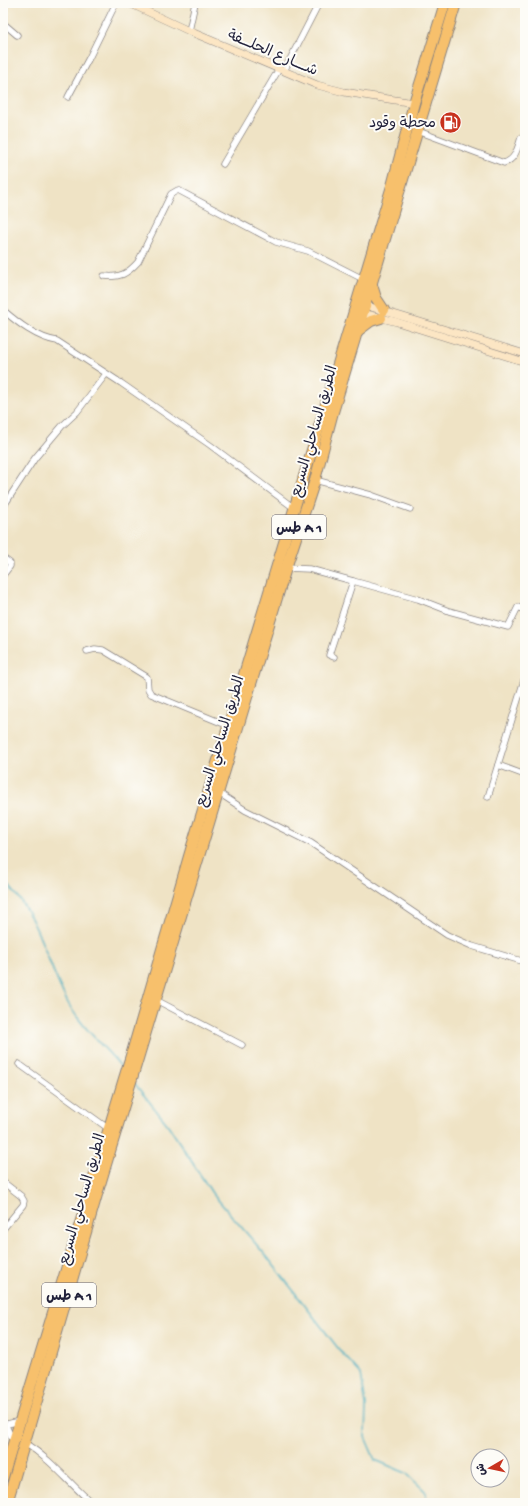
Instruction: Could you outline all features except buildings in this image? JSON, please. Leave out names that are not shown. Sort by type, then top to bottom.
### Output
[{"type":"highway","name":"الطريق الساحلي السريع","points":[[368,281],[414,103],[445,3]]},
{"type":"highway","name":"الطريق الساحلي السريع","points":[[137,1050],[192,846],[294,508],[418,131],[456,3]]},
{"type":"highway","points":[[359,330],[367,323],[383,314],[368,281]]},
{"type":"highway","name":"الطريق الساحلي السريع","points":[[137,1050],[156,1000],[286,568],[315,480],[333,412],[359,330],[360,308]]},
{"type":"highway","points":[[126,1085],[137,1050]]},
{"type":"highway","name":"الطريق الساحلي السريع","points":[[3,1477],[109,1129],[126,1085]]},
{"type":"highway","name":"الطريق الساحلي السريع","points":[[7,1503],[126,1085]]},
{"type":"street","points":[[68,96],[89,58],[116,3]]},
{"type":"street","name":"شــــارع الحلـــفة","points":[[129,3],[189,31],[317,85],[344,92],[414,103]]},
{"type":"street","points":[[189,31],[195,3]]},
{"type":"street","points":[[223,164],[282,70],[319,3]]},
{"type":"street","points":[[3,23],[17,35]]},
{"type":"street","points":[[418,131],[504,164],[510,162],[515,156],[521,138]]},
{"type":"street","points":[[104,276],[115,277],[135,266],[150,239],[171,194],[178,190],[276,242],[308,251],[368,281]]},
{"type":"street","points":[[360,308],[525,354]]},
{"type":"street","points":[[3,310],[33,332],[48,340],[57,341],[106,374],[210,445],[294,508]]},
{"type":"street","points":[[439,331],[525,362]]},
{"type":"street","points":[[3,507],[35,458],[62,426],[77,412],[106,374]]},
{"type":"street","points":[[315,480],[410,509]]},
{"type":"street","points":[[3,558],[10,563],[10,566],[3,575]]},
{"type":"street","points":[[286,568],[309,569],[418,599],[449,611],[498,623],[508,627],[518,607],[525,610]]},
{"type":"street","points":[[334,657],[329,655],[353,581]]},
{"type":"street","points":[[87,651],[95,649],[103,650],[147,677],[148,689],[151,694],[229,726]]},
{"type":"street","points":[[488,797],[525,677]]},
{"type":"street","points":[[498,765],[525,774]]},
{"type":"street","points":[[219,793],[244,810],[311,843],[447,935],[472,946],[525,962]]},
{"type":"street","points":[[156,1000],[242,1045]]},
{"type":"street","points":[[19,1064],[109,1129]]},
{"type":"street","points":[[3,1182],[22,1196],[24,1201],[23,1205],[3,1230]]},
{"type":"street","points":[[14,1442],[3,1425],[20,1421]]},
{"type":"street","points":[[25,1443],[43,1455],[59,1469],[92,1503]]},
{"type":"waterway","points":[[3,880],[15,893],[33,922],[60,988],[68,1003],[80,1021],[123,1069]]},
{"type":"waterway","points":[[135,1084],[168,1125],[212,1193],[268,1258],[341,1352],[361,1374],[366,1405],[365,1437],[375,1460],[406,1473],[425,1491],[427,1503]]},
{"type":"place","name":"محطة وقود","points":[[451,122]]}]
